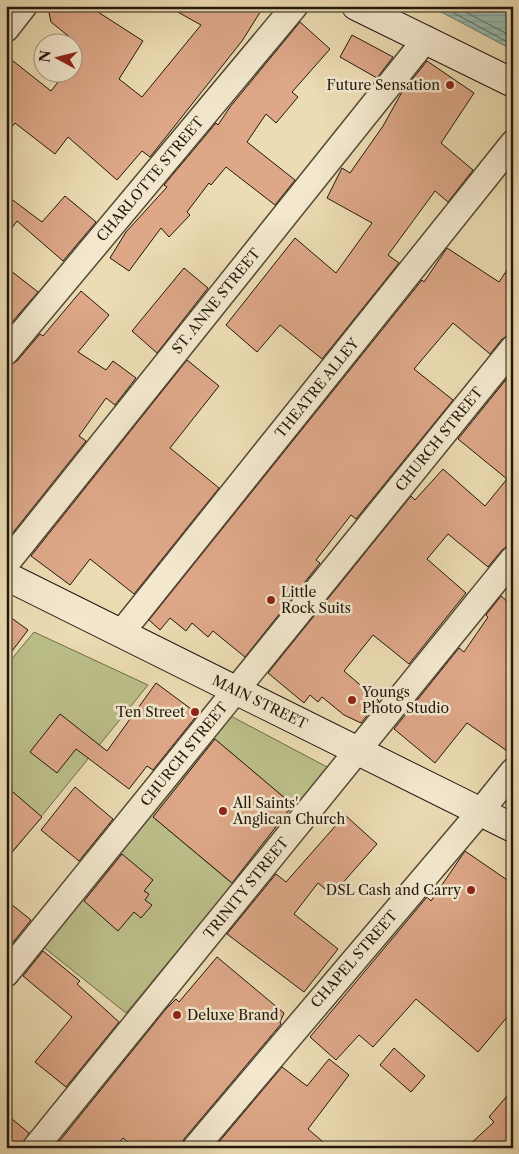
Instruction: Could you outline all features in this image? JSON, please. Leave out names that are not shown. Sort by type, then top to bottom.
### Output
[{"type":"street","points":[[6,29],[24,6]]},
{"type":"street","name":"CHARLOTTE STREET","points":[[6,352],[294,6]]},
{"type":"street","points":[[356,6],[513,83]]},
{"type":"street","name":"ST. ANNE STREET","points":[[6,564],[426,39]]},
{"type":"street","name":"THEATRE ALLEY","points":[[121,633],[513,143]]},
{"type":"street","name":"CHURCH STREET","points":[[6,974],[513,348]]},
{"type":"street","name":"TRINITY STREET","points":[[35,1148],[513,559]]},
{"type":"street","name":"MAIN STREET","points":[[6,576],[513,828]]},
{"type":"street","name":"CHAPEL STREET","points":[[196,1148],[513,771]]},
{"type":"green space","points":[[34,632],[148,685],[6,860],[6,666]]},
{"type":"green space","points":[[227,714],[329,768],[126,1013],[42,946]],"holes":[[[217,741],[293,805],[229,881],[153,817]]]},
{"type":"water","points":[[430,6],[513,6],[513,50]]},
{"type":"building","points":[[55,6],[101,6],[98,12],[143,41],[119,79],[142,97],[201,25],[167,6],[264,6],[242,41],[150,157],[142,151],[117,180],[68,137],[55,154],[15,123],[6,134],[6,69],[13,61],[32,76],[32,82],[40,82],[51,91],[58,82],[82,82],[82,32],[63,32],[51,22],[49,13]]},
{"type":"building","points":[[300,22],[330,49],[292,92],[298,97],[276,123],[266,114],[247,142],[295,180],[275,205],[226,167],[211,185],[209,183],[187,212],[190,215],[169,237],[161,228],[129,271],[110,258],[126,232],[167,187],[164,185],[216,123],[218,125],[230,107]]},
{"type":"building","points":[[352,35],[393,57],[377,78],[340,57]]},
{"type":"building","points":[[427,61],[474,93],[441,143],[473,170],[448,202],[435,191],[388,255],[399,263],[322,359],[280,325],[257,352],[226,325],[295,238],[336,273],[372,223],[327,198],[342,168],[350,173],[383,126],[402,92]]},
{"type":"building","points":[[6,195],[42,222],[65,196],[96,222],[63,261],[17,221],[6,236]]},
{"type":"building","points":[[447,248],[499,282],[513,261],[513,334],[502,339],[490,354],[453,323],[414,369],[453,400],[356,519],[351,515],[316,560],[320,563],[245,657],[213,631],[208,637],[192,623],[186,631],[170,618],[160,630],[149,620],[422,280],[424,282]]},
{"type":"building","points":[[6,267],[38,292],[6,329]]},
{"type":"building","points":[[184,268],[208,288],[157,353],[132,331]]},
{"type":"building","points":[[81,291],[109,315],[78,352],[106,370],[113,361],[136,378],[115,405],[106,398],[79,436],[86,441],[7,540],[6,366],[17,361],[40,334],[43,336]]},
{"type":"building","points":[[187,360],[219,386],[170,448],[219,488],[134,594],[90,559],[70,585],[31,556]]},
{"type":"building","points":[[513,371],[513,542],[502,550],[488,567],[448,534],[427,559],[466,593],[409,664],[373,635],[344,671],[379,701],[361,723],[344,715],[322,697],[318,702],[310,695],[304,703],[268,673],[411,496],[415,500],[443,469],[485,506],[507,479],[458,439]]},
{"type":"building","points":[[501,596],[513,606],[513,755],[467,723],[435,763],[394,729],[459,648],[464,652],[488,617],[486,615]]},
{"type":"building","points":[[6,614],[28,630],[6,659]]},
{"type":"building","points":[[156,683],[198,714],[153,770],[147,766],[129,789],[76,749],[57,773],[30,752],[60,714],[107,751]]},
{"type":"building","name":"All Saints' Anglican Church","points":[[215,739],[293,805],[232,883],[153,817]]},
{"type":"building","points":[[6,786],[42,817],[6,859]]},
{"type":"building","points":[[75,787],[113,819],[79,861],[41,830]]},
{"type":"building","points":[[345,815],[377,844],[332,895],[318,883],[294,914],[338,949],[304,992],[227,934],[276,874],[286,882]]},
{"type":"building","points":[[465,851],[513,884],[513,1010],[478,1052],[416,999],[373,1047],[359,1035],[336,1060],[310,1037],[427,897],[431,901]]},
{"type":"building","points":[[122,854],[153,880],[144,891],[149,894],[145,900],[152,905],[141,918],[134,912],[118,931],[84,901]]},
{"type":"building","points":[[6,900],[31,920],[6,951]]},
{"type":"building","points":[[43,951],[80,981],[77,984],[119,1022],[66,1087],[35,1062],[72,1017],[23,976]]},
{"type":"building","points":[[217,957],[284,1013],[281,1024],[184,1139],[181,1148],[135,1148],[123,1138],[115,1148],[54,1148],[166,1009],[176,999],[179,1002]]},
{"type":"building","points":[[394,1048],[425,1076],[411,1092],[380,1065]]},
{"type":"building","points":[[329,1059],[349,1075],[308,1129],[330,1148],[214,1148],[282,1067],[307,1086]]},
{"type":"building","points":[[513,1089],[513,1148],[466,1148],[494,1122],[489,1117]]},
{"type":"building","points":[[6,1114],[29,1133],[21,1148],[6,1148]]},
{"type":"place","name":"Future Sensation","points":[[450,85]]},
{"type":"place","name":"Little Rock Suits","points":[[271,600]]},
{"type":"place","name":"Youngs Photo Studio","points":[[352,700]]},
{"type":"place","name":"Ten Street","points":[[195,712]]},
{"type":"place","name":"All Saints' Anglican Church","points":[[223,811]]},
{"type":"place","name":"DSL Cash and Carry","points":[[471,890]]},
{"type":"place","name":"Deluxe Brand","points":[[177,1015]]}]
